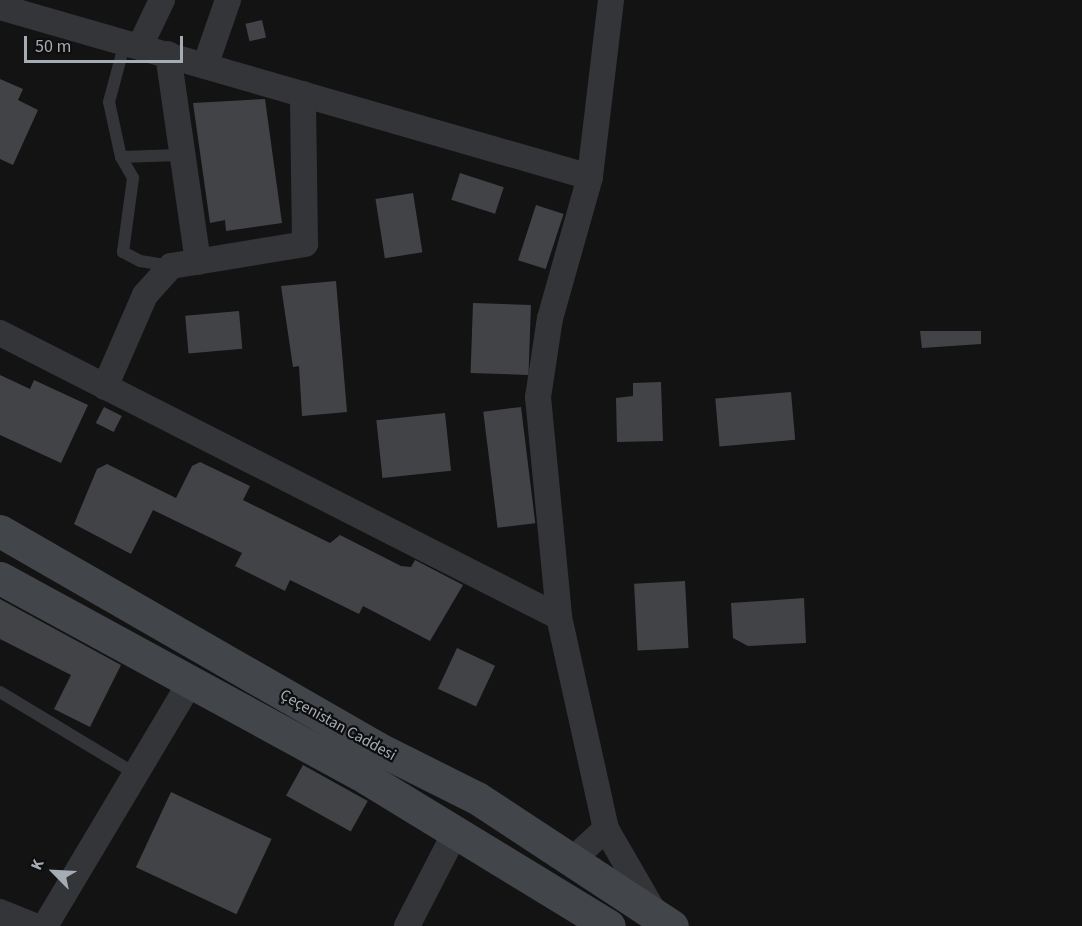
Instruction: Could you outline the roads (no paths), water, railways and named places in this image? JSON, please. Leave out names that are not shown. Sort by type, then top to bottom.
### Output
[{"type":"main road","name":"Çeçenistan Caddesi","points":[[0,531],[379,750],[477,798],[664,921]]},
{"type":"main road","name":"Çeçenistan Caddesi","points":[[0,578],[455,833],[609,926]]},
{"type":"street","points":[[132,44],[162,0]]},
{"type":"street","points":[[205,66],[228,0]]},
{"type":"street","points":[[611,0],[590,177],[550,318],[538,397],[559,617],[606,829],[664,921]]},
{"type":"street","points":[[0,7],[590,177]]},
{"type":"street","points":[[168,54],[179,155],[198,262]]},
{"type":"street","points":[[105,387],[145,295],[171,266],[305,244],[303,94]]},
{"type":"street","points":[[0,333],[559,617]]},
{"type":"street","points":[[45,926],[190,683]]},
{"type":"street","points":[[573,859],[606,829]]},
{"type":"street","points":[[406,926],[455,833]]},
{"type":"street","points":[[0,912],[34,926]]},
{"type":"lane","points":[[132,44],[109,102],[121,157],[134,178],[123,252],[140,261],[171,266]]},
{"type":"lane","points":[[121,157],[179,155]]},
{"type":"lane","points":[[0,692],[136,774]]}]
